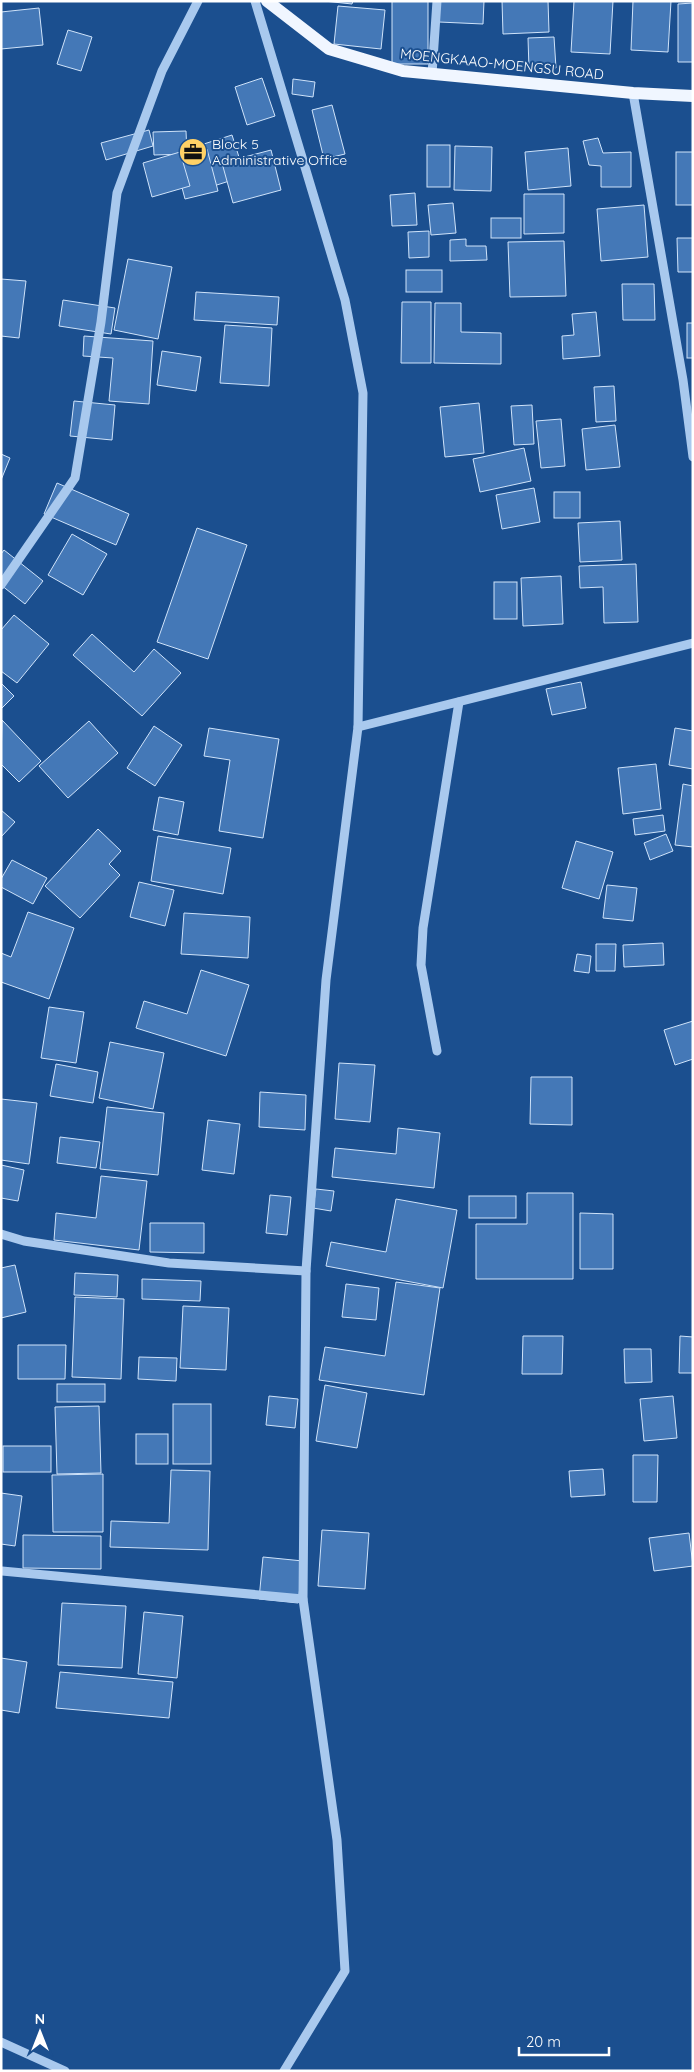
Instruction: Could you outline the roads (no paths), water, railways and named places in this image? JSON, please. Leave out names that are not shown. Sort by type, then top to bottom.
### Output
[{"type":"main road","name":"MOENGKAAO-MOENGSU ROAD","points":[[267,1],[329,49],[403,71],[633,93],[693,96]]},
{"type":"street","points":[[1,584],[75,478],[101,322],[117,193],[162,71],[198,1]]},
{"type":"street","points":[[255,1],[346,300],[363,393],[358,727],[326,980],[306,1271],[303,1599],[337,1840],[344,1971],[284,2071]]},
{"type":"street","points":[[432,74],[437,1]]},
{"type":"street","points":[[633,93],[683,380],[693,457]]},
{"type":"street","points":[[683,380],[693,380]]},
{"type":"street","points":[[358,727],[693,643]]},
{"type":"street","points":[[437,1051],[421,964],[423,928],[459,702]]},
{"type":"street","points":[[1,1234],[24,1241],[169,1263],[306,1271]]},
{"type":"street","points":[[2,1571],[303,1599]]},
{"type":"street","points":[[1,2042],[65,2071]]},
{"type":"place","name":"Block 5 Administrative Office","points":[[193,152]]}]
